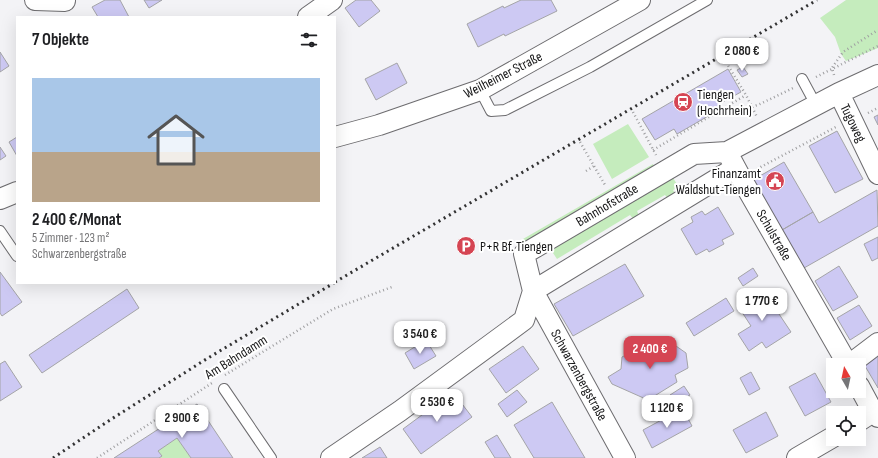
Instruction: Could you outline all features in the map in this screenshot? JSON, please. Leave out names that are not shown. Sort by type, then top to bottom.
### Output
[{"type":"street","points":[[35,0],[68,6]]},
{"type":"street","points":[[309,16],[332,0]]},
{"type":"street","name":"Weilheimer Straße","points":[[336,137],[379,125],[480,90],[640,0]]},
{"type":"street","name":"Bahnhofstraße","points":[[735,166],[694,154],[524,254],[534,291],[735,166],[764,132],[839,93],[878,76]]},
{"type":"street","name":"Tugoweg","points":[[839,93],[878,174]]},
{"type":"street","name":"Schulstraße","points":[[735,166],[844,358]]},
{"type":"street","points":[[0,199],[16,192]]},
{"type":"street","points":[[331,458],[400,411],[524,320],[534,291]]},
{"type":"street","name":"Schwarzenbergstraße","points":[[534,291],[624,458]]},
{"type":"street","points":[[858,358],[878,343]]},
{"type":"street","points":[[863,398],[870,417]]},
{"type":"street","points":[[797,458],[826,441]]},
{"type":"lane","points":[[480,90],[492,111],[505,110],[590,67],[707,0]]},
{"type":"lane","points":[[802,79],[816,105]]},
{"type":"lane","points":[[0,231],[16,255]]},
{"type":"lane","points":[[224,389],[271,458]]},
{"type":"path","points":[[839,93],[832,68],[843,52],[878,30]]},
{"type":"path","points":[[724,59],[746,95],[764,132]]},
{"type":"path","points":[[653,150],[746,95]]},
{"type":"path","points":[[735,166],[834,128],[878,108]]},
{"type":"path","points":[[633,112],[657,157],[667,170]]},
{"type":"path","points":[[580,142],[606,187]]},
{"type":"path","points":[[586,171],[594,166]]},
{"type":"path","name":"Am Bahndamm","points":[[221,378],[333,308],[392,287]]},
{"type":"path","name":"Am Bahndamm","points":[[97,458],[214,382]]},
{"type":"green space","points":[[846,0],[878,0],[878,48],[846,61],[841,54],[835,37],[820,18]]},
{"type":"green space","points":[[628,124],[649,157],[612,179],[593,144]]},
{"type":"green space","points":[[653,164],[656,170],[519,250],[516,243]]},
{"type":"green space","points":[[673,178],[679,187],[673,190],[676,195],[668,199],[665,195],[637,211],[640,218],[635,221],[630,215],[557,259],[551,250]]},
{"type":"green space","points":[[177,438],[191,458],[159,458],[162,456],[158,451]]},
{"type":"building","points":[[105,0],[120,0],[128,16],[97,16],[92,7]]},
{"type":"building","points":[[144,0],[162,0],[149,8]]},
{"type":"building","points":[[356,0],[371,0],[380,11],[359,27],[345,8]]},
{"type":"building","points":[[521,0],[551,0],[557,11],[478,47],[467,24],[503,6],[504,8]]},
{"type":"building","points":[[0,52],[9,66],[0,72]]},
{"type":"building","points":[[397,63],[407,83],[376,100],[365,79]]},
{"type":"building","points":[[743,67],[748,74],[742,77],[737,70]]},
{"type":"building","points":[[728,69],[741,92],[719,104],[722,108],[677,134],[674,129],[655,140],[642,119]]},
{"type":"building","points":[[878,115],[878,125],[874,117]]},
{"type":"building","points":[[837,131],[863,179],[835,193],[809,146]]},
{"type":"building","points":[[16,138],[16,154],[9,142]]},
{"type":"building","points":[[0,147],[6,156],[0,160]]},
{"type":"building","points":[[784,162],[813,212],[782,230],[753,180]]},
{"type":"building","points":[[877,190],[878,226],[804,268],[782,230],[813,212],[819,223]]},
{"type":"building","points":[[718,207],[734,234],[722,240],[724,244],[709,252],[707,249],[696,255],[681,229],[693,222],[691,217],[702,211],[705,215]]},
{"type":"building","points":[[878,237],[878,258],[872,261],[864,244]]},
{"type":"building","points":[[625,264],[644,296],[573,336],[554,304]]},
{"type":"building","points":[[839,266],[858,297],[833,311],[815,281]]},
{"type":"building","points":[[753,268],[758,276],[743,286],[738,278]]},
{"type":"building","points":[[0,272],[22,302],[2,316],[0,313]]},
{"type":"building","points":[[127,289],[139,308],[42,373],[29,355]]},
{"type":"building","points":[[763,290],[791,332],[766,348],[762,342],[749,351],[738,334],[751,326],[738,306]]},
{"type":"building","points":[[726,298],[734,311],[694,336],[686,323]]},
{"type":"building","points":[[859,305],[872,326],[850,340],[837,318]]},
{"type":"building","points":[[426,340],[436,356],[414,369],[405,353]]},
{"type":"building","points":[[654,342],[667,351],[676,346],[686,353],[688,368],[675,375],[677,382],[648,400],[612,384],[608,377],[621,369],[622,357],[640,347],[643,348]]},
{"type":"building","points":[[523,346],[539,369],[506,393],[489,369]]},
{"type":"building","points":[[878,349],[878,388],[866,368],[866,358]]},
{"type":"building","points":[[5,361],[22,387],[0,401],[0,364]]},
{"type":"building","points":[[751,372],[760,389],[749,395],[740,378]]},
{"type":"building","points":[[815,373],[826,393],[826,398],[829,398],[831,402],[805,416],[789,387]]},
{"type":"building","points":[[684,386],[690,395],[675,404],[670,395]]},
{"type":"building","points":[[517,390],[527,402],[507,417],[498,404]]},
{"type":"building","points":[[453,392],[472,417],[421,454],[403,429]]},
{"type":"building","points":[[552,402],[585,458],[534,458],[514,425]]},
{"type":"building","points":[[197,404],[233,458],[191,458],[177,438],[158,451],[162,456],[159,458],[114,458]]},
{"type":"building","points":[[684,411],[692,426],[652,448],[643,430],[667,417],[668,419]]},
{"type":"building","points":[[766,412],[778,436],[746,453],[733,430]]},
{"type":"building","points":[[497,435],[511,458],[495,458],[485,442]]},
{"type":"building","points":[[380,447],[387,458],[362,458]]},
{"type":"railway","points":[[336,281],[817,0]]},
{"type":"railway","points":[[53,458],[208,358],[332,284]]},
{"type":"place","name":"Tiengen (Hochrhein)","points":[[683,102]]},
{"type":"place","name":"Finanzamt Waldshut-Tiengen","points":[[775,181]]},
{"type":"place","name":"P+R Bf. Tiengen","points":[[466,246]]}]
